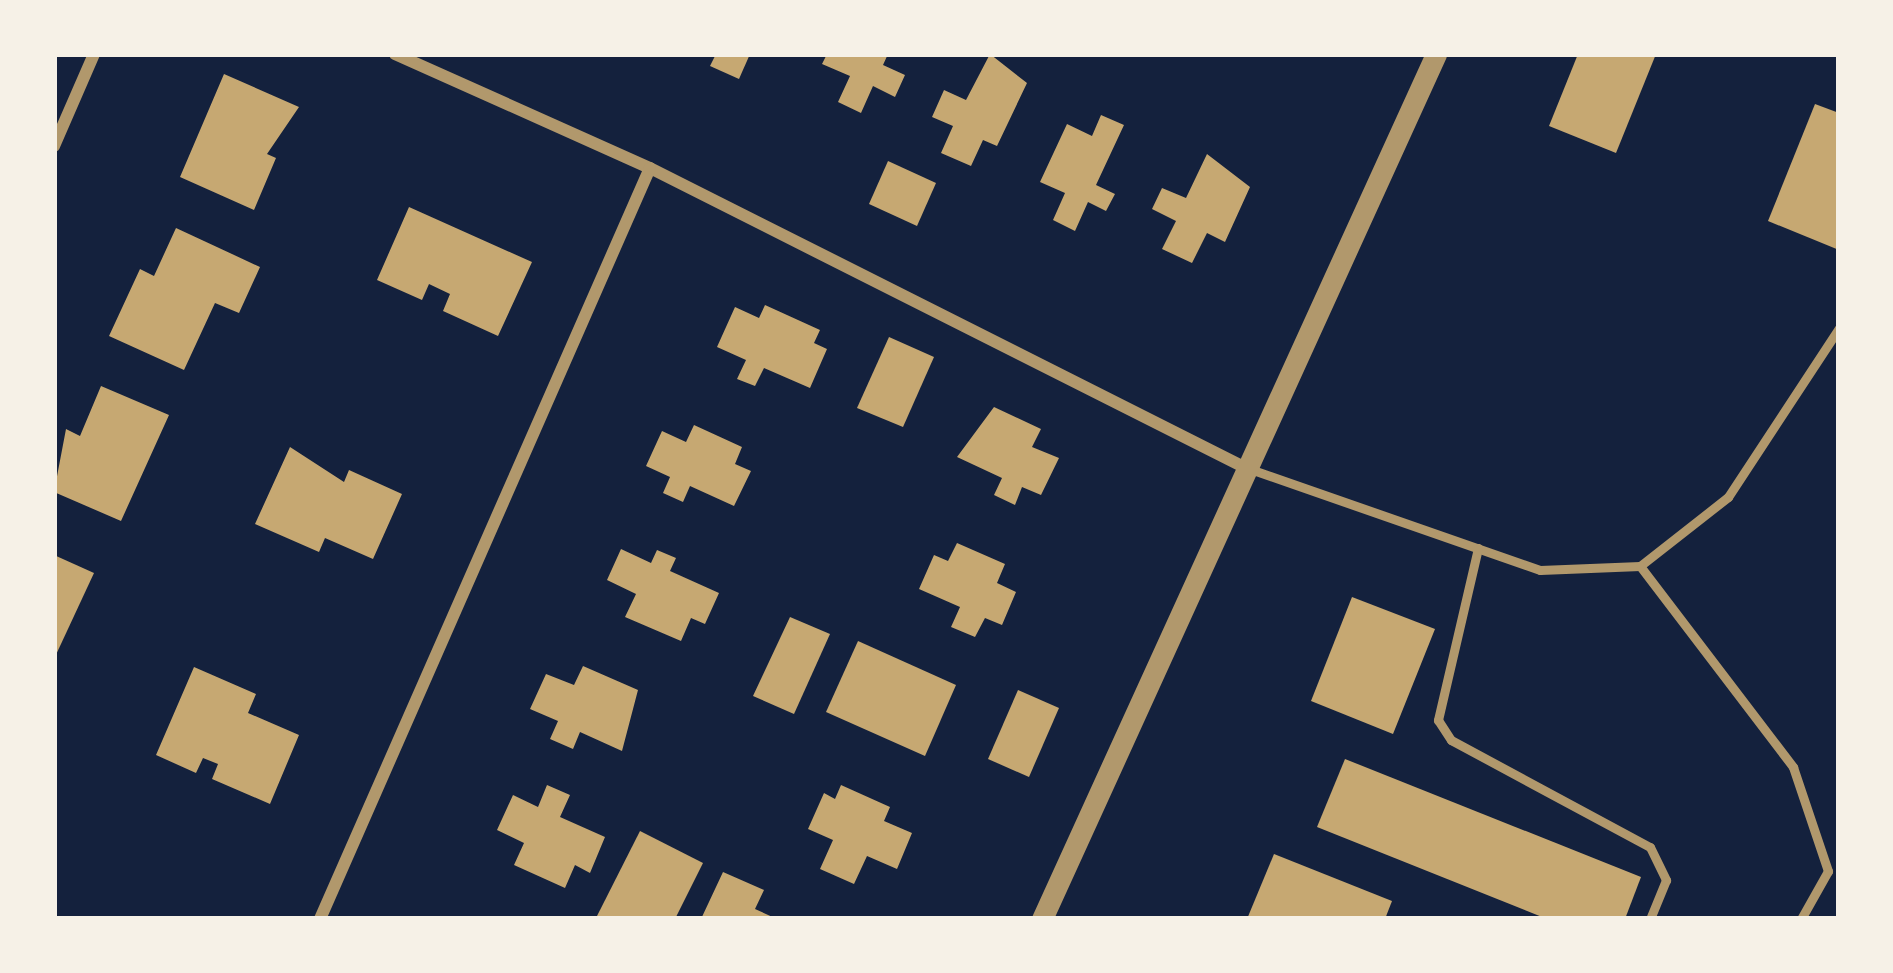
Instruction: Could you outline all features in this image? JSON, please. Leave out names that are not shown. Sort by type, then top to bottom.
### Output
[{"type":"street","points":[[54,146],[94,54]]},
{"type":"street","points":[[395,54],[650,168],[1249,469]]},
{"type":"street","points":[[1042,919],[1436,54]]},
{"type":"street","points":[[320,919],[650,168]]},
{"type":"lane","points":[[1249,469],[1540,570],[1640,566],[1728,496],[1839,328]]},
{"type":"lane","points":[[1478,548],[1438,720],[1450,740],[1650,847],[1666,880],[1650,919]]},
{"type":"lane","points":[[1640,566],[1792,767],[1828,871],[1801,919]]},
{"type":"building","points":[[716,54],[750,54],[739,79],[710,66]]},
{"type":"building","points":[[827,54],[888,54],[883,65],[905,75],[895,97],[873,86],[861,113],[838,102],[850,76],[822,64]]},
{"type":"building","points":[[990,54],[1027,83],[997,146],[983,140],[971,166],[941,153],[953,126],[932,117],[944,90],[966,100]]},
{"type":"building","points":[[1578,54],[1656,54],[1616,153],[1549,126]]},
{"type":"building","points":[[224,74],[299,107],[267,154],[276,158],[254,210],[180,177]]},
{"type":"building","points":[[1815,104],[1839,113],[1839,250],[1768,221]]},
{"type":"building","points":[[1101,115],[1124,125],[1096,185],[1115,194],[1106,211],[1088,202],[1075,231],[1053,220],[1065,193],[1040,182],[1067,124],[1092,136]]},
{"type":"building","points":[[1207,154],[1250,187],[1225,242],[1207,233],[1192,263],[1162,249],[1176,221],[1152,209],[1162,188],[1186,198]]},
{"type":"building","points":[[888,161],[936,183],[917,226],[869,204]]},
{"type":"building","points":[[409,207],[532,262],[498,336],[443,311],[450,294],[429,284],[422,300],[377,280]]},
{"type":"building","points":[[176,228],[260,267],[239,313],[215,303],[184,370],[109,336],[140,269],[154,276]]},
{"type":"building","points":[[765,305],[820,330],[814,343],[827,349],[810,388],[764,368],[755,386],[737,379],[746,360],[717,347],[735,307],[759,318]]},
{"type":"building","points":[[889,337],[934,357],[903,427],[857,408]]},
{"type":"building","points":[[101,386],[169,415],[121,521],[54,492],[66,429],[80,436]]},
{"type":"building","points":[[994,407],[1041,429],[1032,447],[1059,458],[1041,495],[1022,487],[1015,505],[994,495],[1002,478],[957,457]]},
{"type":"building","points":[[694,425],[742,447],[735,464],[751,471],[734,506],[690,486],[683,502],[663,493],[670,477],[646,466],[662,431],[686,442]]},
{"type":"building","points":[[290,447],[344,482],[349,470],[402,494],[373,559],[325,538],[319,552],[255,524]]},
{"type":"building","points":[[957,543],[1005,564],[997,583],[1016,592],[1002,625],[985,618],[975,637],[951,627],[960,607],[919,589],[934,555],[948,561]]},
{"type":"building","points":[[621,549],[651,563],[657,550],[676,558],[670,571],[719,593],[705,624],[691,618],[681,641],[625,617],[636,594],[607,580]]},
{"type":"building","points":[[54,555],[94,573],[54,659]]},
{"type":"building","points":[[1352,597],[1435,629],[1393,734],[1311,701]]},
{"type":"building","points":[[790,617],[830,634],[794,714],[753,696]]},
{"type":"building","points":[[858,641],[956,685],[925,756],[826,712]]},
{"type":"building","points":[[583,666],[638,690],[622,751],[580,732],[573,749],[550,739],[558,721],[530,709],[546,674],[574,685]]},
{"type":"building","points":[[194,667],[256,694],[248,713],[299,735],[270,804],[212,779],[218,764],[203,758],[196,773],[156,755]]},
{"type":"building","points":[[1018,690],[1059,708],[1029,777],[988,759]]},
{"type":"building","points":[[1345,759],[1641,877],[1625,919],[1547,919],[1317,827]]},
{"type":"building","points":[[547,785],[570,795],[560,817],[605,837],[590,873],[575,865],[565,888],[514,865],[524,843],[497,830],[513,795],[538,807]]},
{"type":"building","points":[[841,785],[890,807],[884,821],[912,833],[897,869],[867,856],[854,884],[820,869],[833,840],[808,829],[824,793],[835,799]]},
{"type":"building","points":[[640,831],[703,863],[675,919],[597,916]]},
{"type":"building","points":[[1274,854],[1392,901],[1385,919],[1247,919]]},
{"type":"building","points":[[723,872],[764,890],[755,909],[777,919],[701,919]]}]
